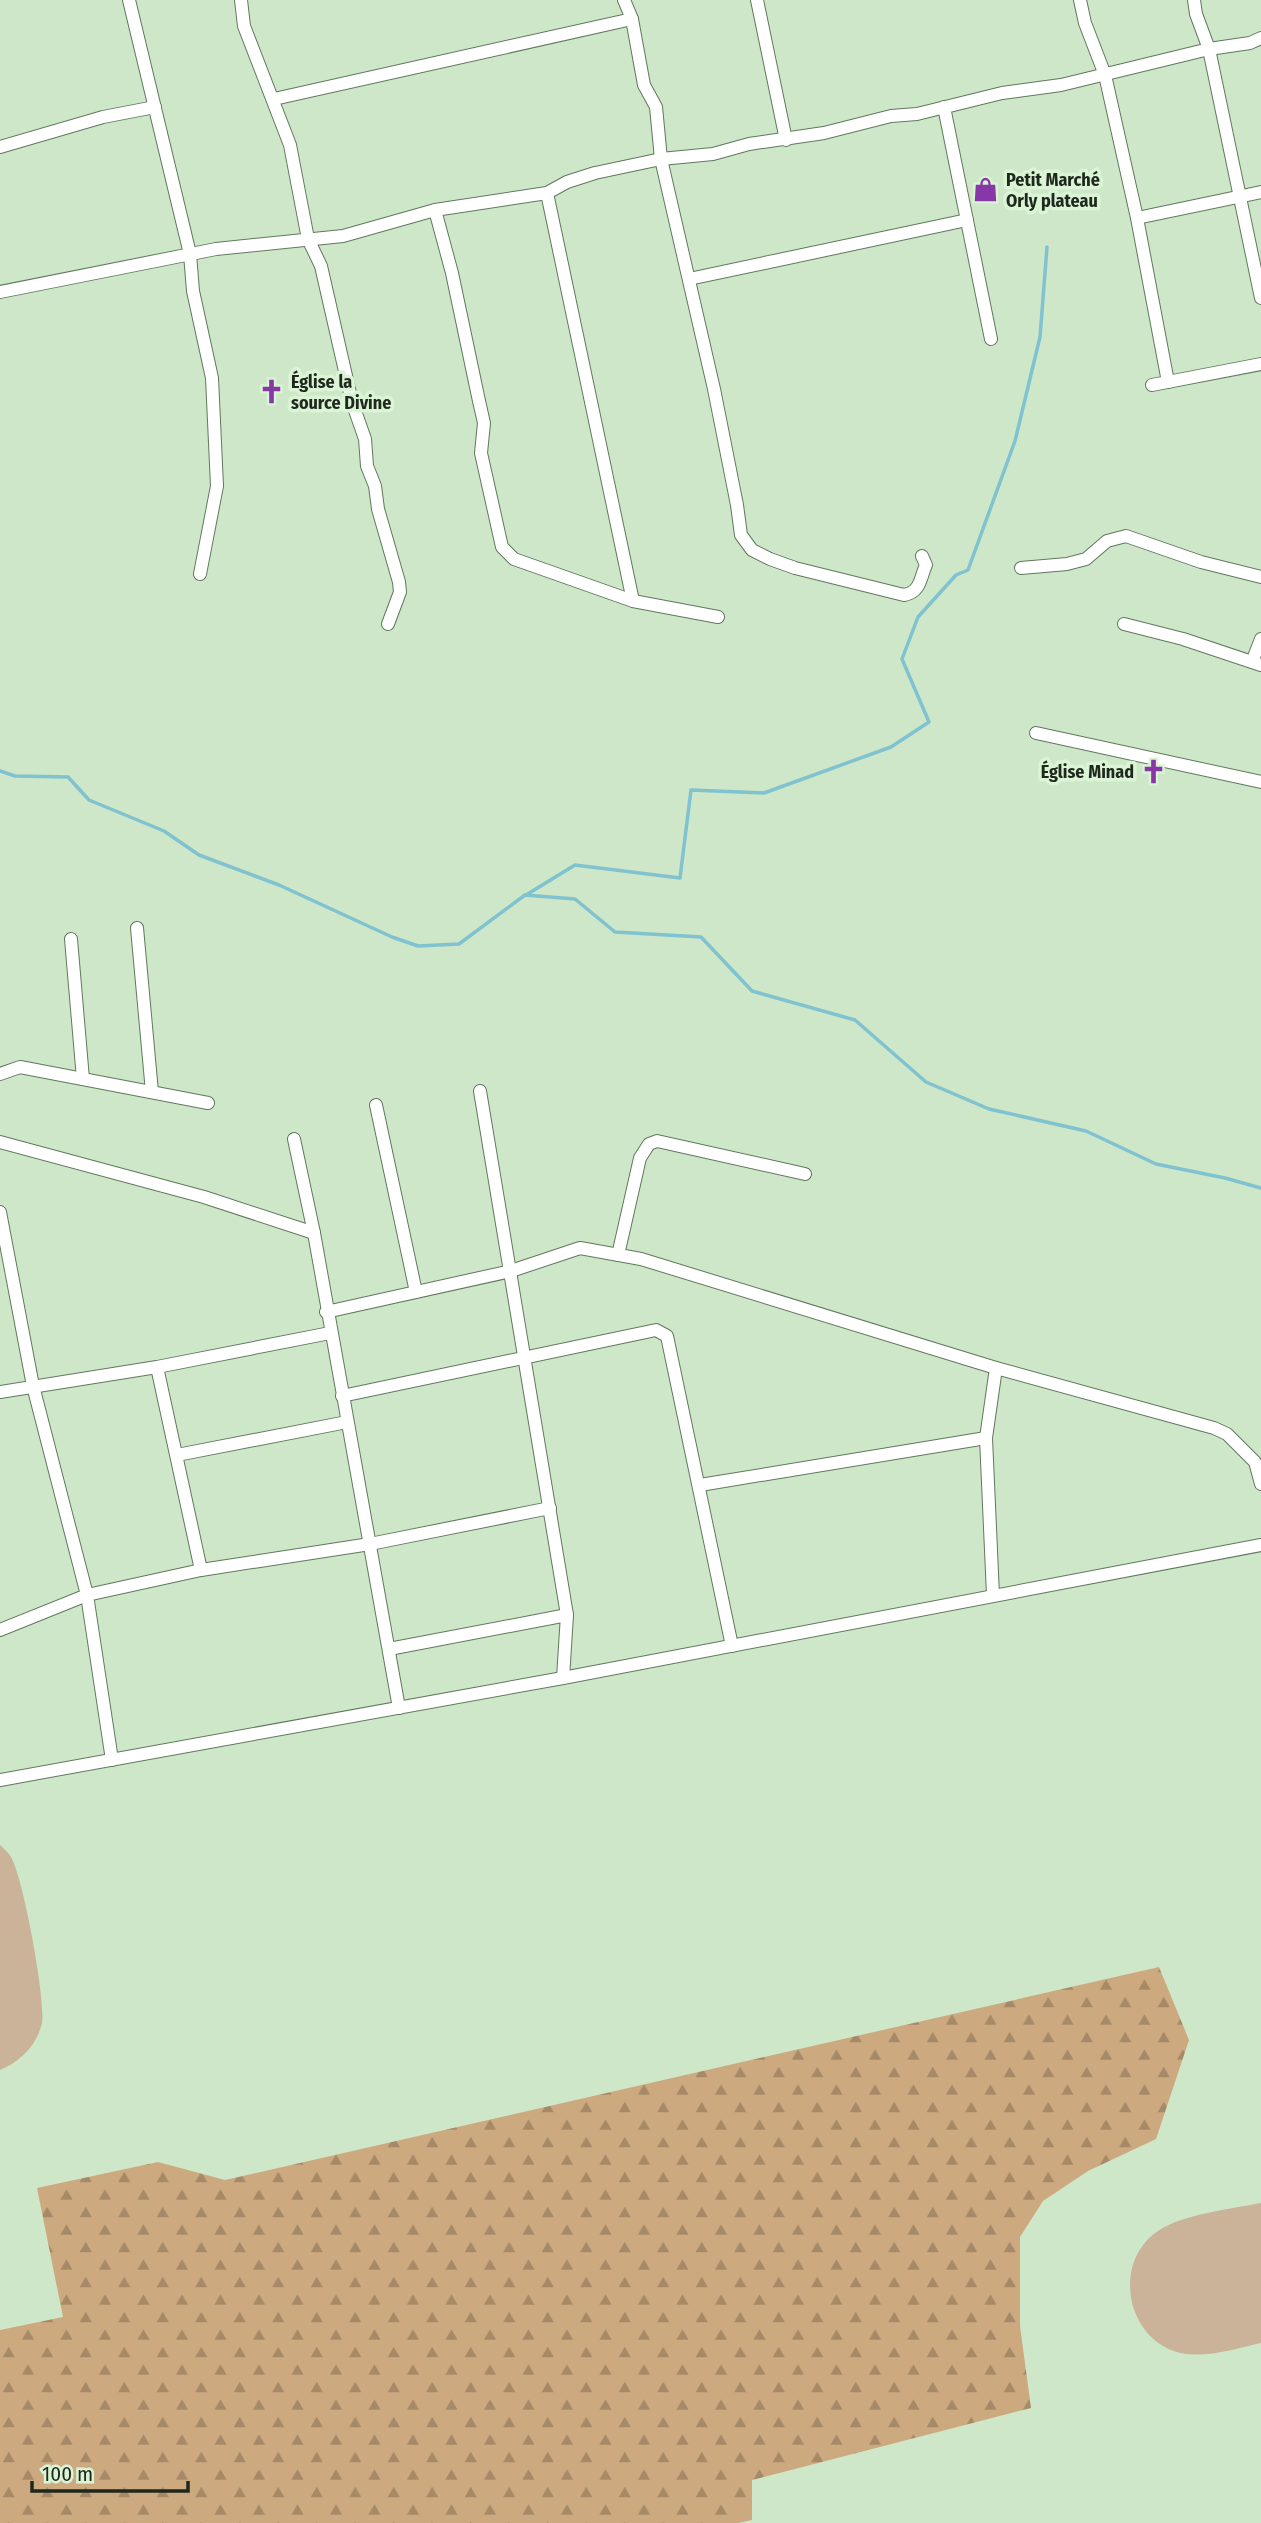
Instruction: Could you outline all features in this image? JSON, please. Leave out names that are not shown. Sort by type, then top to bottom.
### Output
[{"type":"street","points":[[129,0],[190,254],[193,291],[212,378],[217,486],[200,575]]},
{"type":"street","points":[[241,0],[244,26],[274,99],[289,145],[308,239],[321,266],[352,402],[365,439],[367,466],[375,486],[378,509],[399,582],[400,592],[388,624]]},
{"type":"street","points":[[624,0],[632,19],[644,85],[656,107],[661,159],[719,415],[741,535],[752,550],[795,568],[904,594],[914,592],[920,584],[926,565],[922,556]]},
{"type":"street","points":[[757,0],[786,140]]},
{"type":"street","points":[[1080,0],[1085,23],[1105,75],[1137,218],[1168,382]]},
{"type":"street","points":[[1194,0],[1209,49],[1261,298]]},
{"type":"street","points":[[274,99],[632,19]]},
{"type":"street","points":[[0,292],[190,254],[343,236],[435,210],[547,193],[595,173],[661,159],[712,154],[749,144],[824,133],[1002,93],[1061,85],[1209,49],[1250,43],[1261,38]]},
{"type":"street","points":[[0,147],[103,117],[155,107]]},
{"type":"street","points":[[944,107],[991,339]]},
{"type":"street","points":[[1137,218],[1261,192]]},
{"type":"street","points":[[547,193],[633,601]]},
{"type":"street","points":[[435,210],[452,273],[484,423],[481,453],[502,547],[514,559],[633,601],[718,617]]},
{"type":"street","points":[[689,279],[967,220]]},
{"type":"street","points":[[1152,385],[1261,364]]},
{"type":"street","points":[[1021,568],[1067,564],[1086,559],[1108,541],[1126,536],[1201,562],[1261,577]]},
{"type":"street","points":[[1124,624],[1183,639],[1256,663],[1261,639]]},
{"type":"street","points":[[1036,733],[1261,782]]},
{"type":"street","points":[[137,928],[152,1092]]},
{"type":"street","points":[[71,939],[83,1079]]},
{"type":"street","points":[[0,1074],[20,1067],[208,1102]]},
{"type":"street","points":[[480,1091],[567,1615],[562,1678]]},
{"type":"street","points":[[376,1105],[416,1292]]},
{"type":"street","points":[[294,1139],[314,1233],[399,1708]]},
{"type":"street","points":[[618,1255],[640,1158],[649,1144],[657,1141],[805,1174]]},
{"type":"street","points":[[0,1142],[204,1197],[314,1233]]},
{"type":"street","points":[[0,1212],[7,1290],[87,1595],[112,1759]]},
{"type":"street","points":[[326,1311],[511,1271],[580,1248],[641,1259],[996,1367],[1214,1428],[1227,1434],[1255,1462],[1261,1484]]},
{"type":"street","points":[[342,1396],[656,1330],[667,1336],[732,1646]]},
{"type":"street","points":[[0,1392],[157,1367],[330,1334]]},
{"type":"street","points":[[157,1367],[201,1570]]},
{"type":"street","points":[[993,1595],[986,1438],[996,1367]]},
{"type":"street","points":[[177,1455],[347,1422]]},
{"type":"street","points":[[700,1485],[986,1438]]},
{"type":"street","points":[[0,1630],[87,1595],[201,1570],[370,1544],[550,1508]]},
{"type":"street","points":[[0,1780],[562,1678],[1261,1545]]},
{"type":"street","points":[[389,1649],[567,1615]]},
{"type":"green space","points":[[1159,1967],[1189,2040],[1156,2139],[1088,2171],[1043,2201],[1020,2237],[1020,2326],[1031,2408],[752,2480],[752,2520],[738,2523],[0,2523],[0,2330],[63,2317],[37,2188],[158,2162],[225,2180]]},
{"type":"shaded area","points":[[0,1845],[11,1857],[16,1869],[27,1912],[41,1990],[42,2023],[32,2045],[21,2057],[0,2070]]},
{"type":"shaded area","points":[[1261,2203],[1261,2343],[1196,2355],[1167,2348],[1151,2336],[1139,2321],[1132,2302],[1130,2283],[1134,2263],[1143,2245],[1158,2231],[1180,2220]]},
{"type":"waterway","points":[[526,895],[575,865],[680,878],[691,790],[764,793],[891,747],[929,722],[902,659],[918,617],[956,575],[968,570],[1015,441],[1040,337],[1047,247]]},
{"type":"waterway","points":[[0,771],[15,776],[68,777],[89,800],[164,831],[199,855],[279,885],[392,937],[418,946],[459,944],[525,895],[575,899],[615,932],[701,937],[752,991],[855,1020],[926,1082],[989,1109],[1086,1131],[1156,1164],[1261,1188]]},
{"type":"place","name":"Petit Marché Orly plateau","points":[[986,190]]},
{"type":"place","name":"Église la source Divine","points":[[271,392]]},
{"type":"place","name":"Église Minad","points":[[1154,772]]}]
